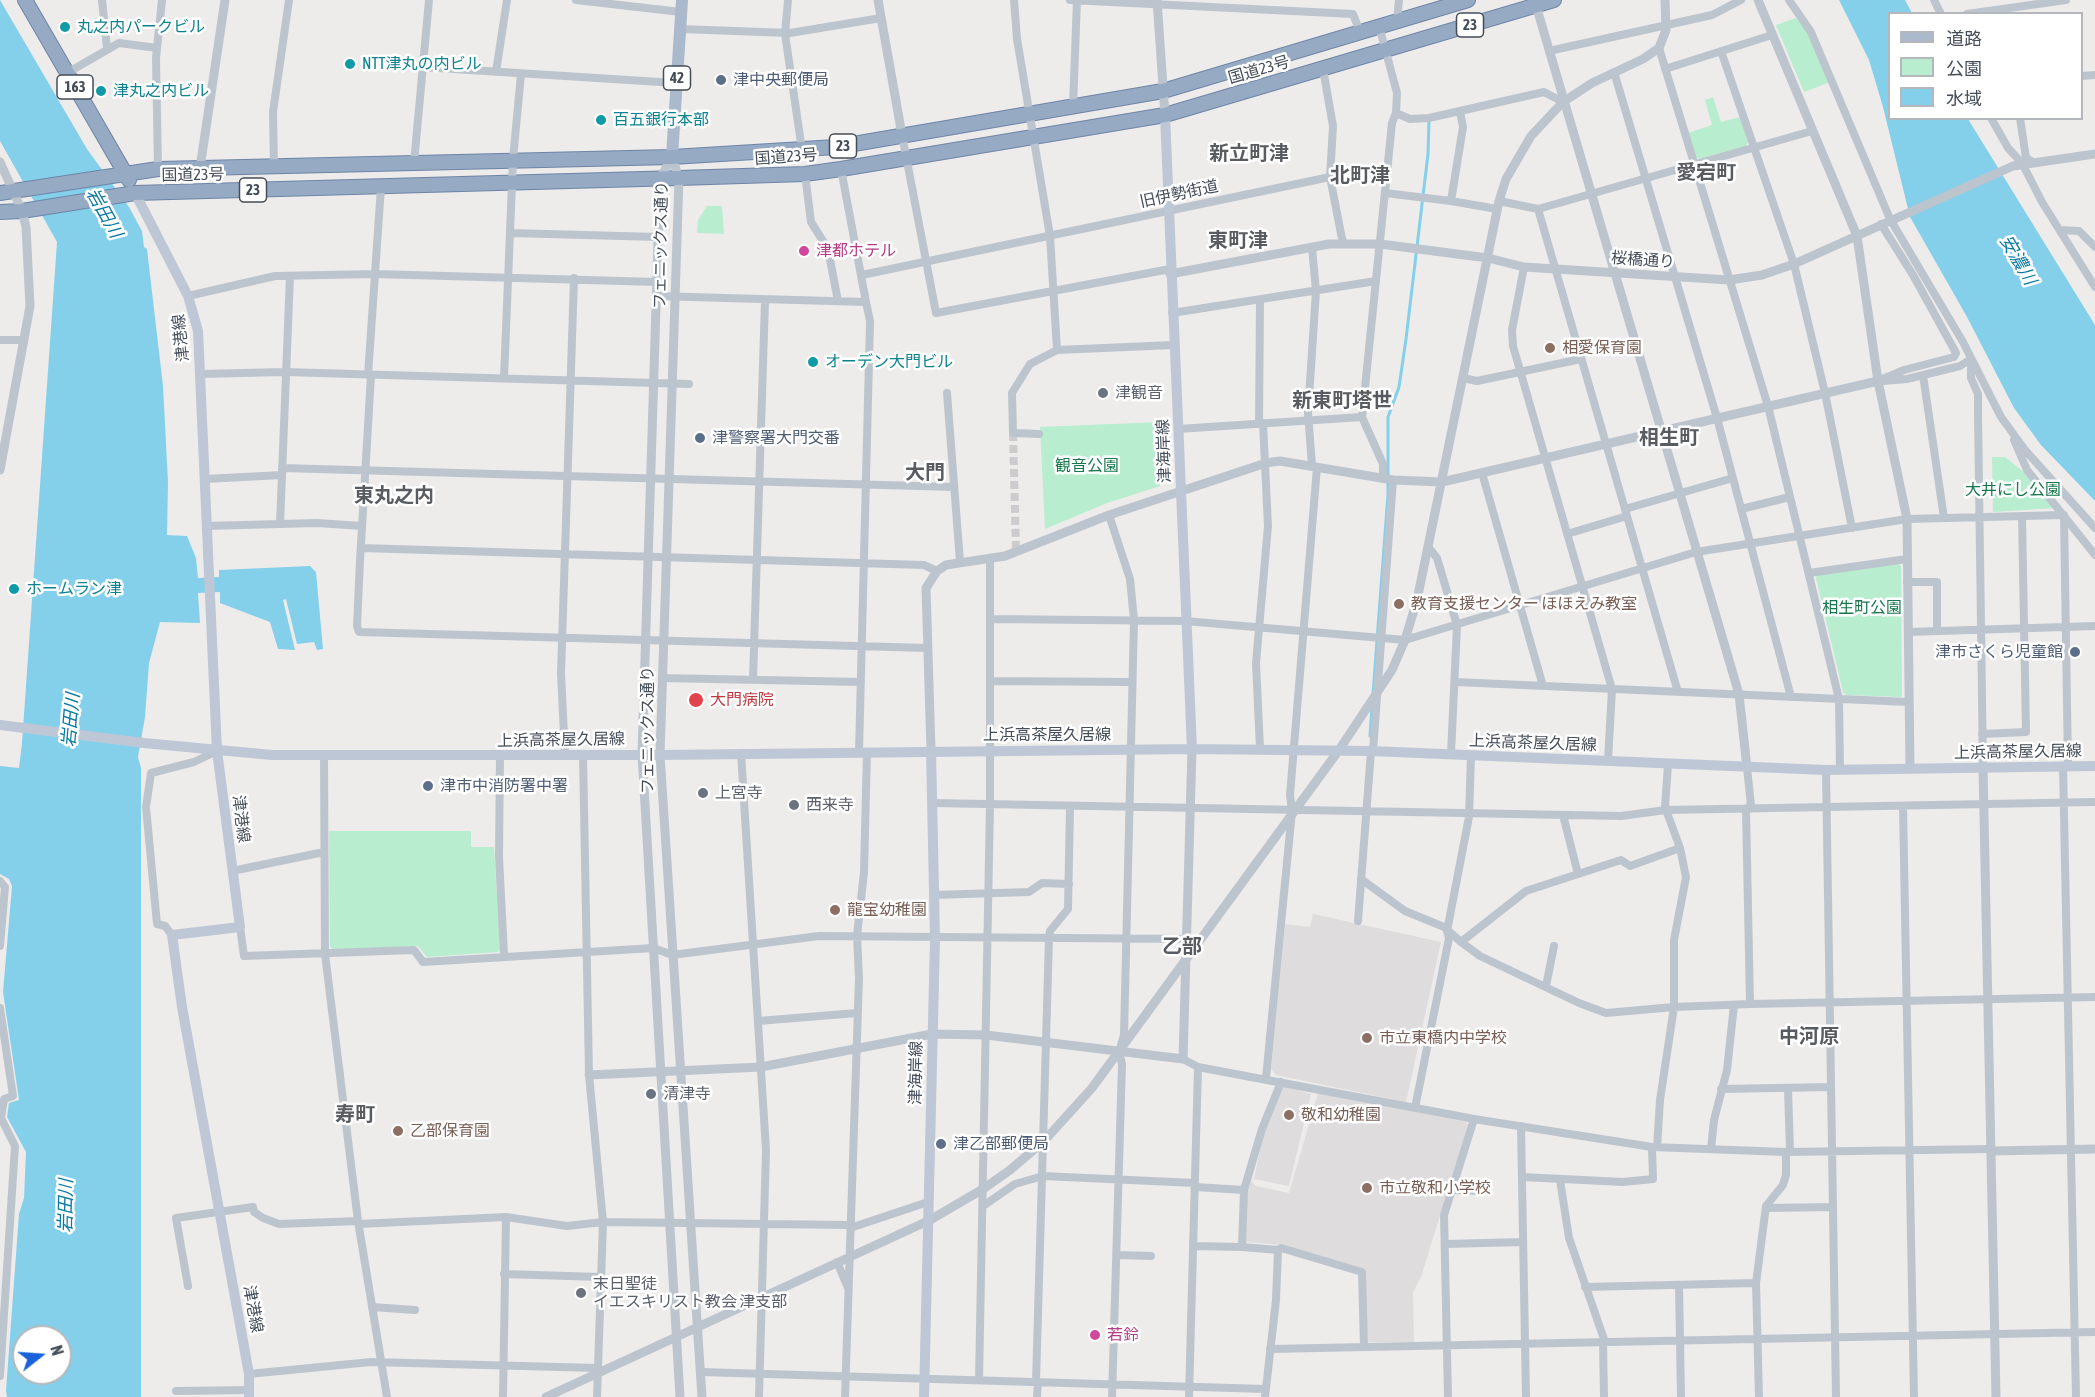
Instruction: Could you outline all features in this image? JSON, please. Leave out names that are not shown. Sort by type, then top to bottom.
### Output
[{"type":"highway","name":"163","points":[[25,0],[124,175],[130,193]]},
{"type":"highway","name":"国道23号","points":[[13,192],[158,169],[672,157],[802,151],[1163,91],[1468,0]]},
{"type":"highway","name":"国道23号","points":[[0,212],[130,193],[805,174],[1165,115],[1535,3],[1554,0]]},
{"type":"main road","name":"42","points":[[672,157],[682,6]]},
{"type":"main road","name":"津海岸線","points":[[1165,115],[1192,749]]},
{"type":"main road","name":"津港線","points":[[130,193],[188,296],[198,331],[207,571],[217,751],[240,927]]},
{"type":"main road","name":"上浜高茶屋久居線","points":[[0,725],[217,751],[324,756],[1294,749],[1826,770],[2095,766]]},
{"type":"main road","name":"津海岸線","points":[[924,1397],[935,939],[931,750]]},
{"type":"main road","points":[[172,935],[240,927]]},
{"type":"main road","name":"津港線","points":[[172,935],[249,1374],[249,1394]]},
{"type":"street","points":[[102,0],[107,48]]},
{"type":"street","points":[[158,169],[157,48],[162,0]]},
{"type":"street","points":[[200,168],[225,0]]},
{"type":"street","points":[[274,166],[273,112],[289,0]]},
{"type":"street","points":[[414,163],[429,0]]},
{"type":"street","points":[[496,72],[507,0]]},
{"type":"street","points":[[576,0],[682,6]]},
{"type":"street","points":[[788,0],[785,34],[802,151]]},
{"type":"street","points":[[878,0],[936,313],[1170,271]]},
{"type":"street","points":[[1014,0],[1017,39],[1050,236],[1057,350]]},
{"type":"street","points":[[1070,0],[1214,4],[1353,14],[1360,32]]},
{"type":"street","points":[[1073,107],[1076,0]]},
{"type":"street","points":[[1278,0],[1278,10]]},
{"type":"street","points":[[1396,21],[1399,0]]},
{"type":"street","points":[[546,1397],[597,1370],[930,1220],[983,1189],[1044,1141],[1092,1088],[1185,963],[1292,811],[1339,750],[1376,693],[1405,640],[1429,548],[1498,205],[1506,179],[1531,136],[1563,102],[1592,83],[1659,48],[1666,24],[1665,0]]},
{"type":"street","points":[[1549,51],[1712,15],[1741,0]]},
{"type":"street","points":[[1758,0],[1857,236],[1878,381],[1907,519],[1910,768]]},
{"type":"street","points":[[1789,0],[1811,32],[1890,219],[2014,436],[2095,528]]},
{"type":"street","points":[[1978,12],[2066,0]]},
{"type":"street","points":[[1157,2],[1165,115]]},
{"type":"street","points":[[1535,3],[1738,694],[1752,805],[1746,809]]},
{"type":"street","points":[[680,29],[785,34],[881,18]]},
{"type":"street","points":[[1358,921],[1376,693],[1377,637],[1388,479],[1362,417],[1397,93],[1379,26]]},
{"type":"street","points":[[1665,69],[1772,35]]},
{"type":"street","points":[[67,72],[119,42],[157,48]]},
{"type":"street","points":[[1659,48],[1767,406],[1809,573],[1839,699],[1839,770]]},
{"type":"street","points":[[1721,51],[1794,264],[1825,393],[1852,528]]},
{"type":"street","points":[[422,67],[676,83]]},
{"type":"street","points":[[1323,69],[1333,126],[1330,177],[1343,244]]},
{"type":"street","points":[[1614,72],[1717,418],[1791,696]]},
{"type":"street","points":[[504,378],[513,159],[521,74]]},
{"type":"street","points":[[1396,113],[1410,119],[1460,112],[1544,92],[1563,102]]},
{"type":"street","points":[[1451,201],[1463,127],[1460,112]]},
{"type":"street","points":[[1992,120],[2015,156],[2023,164],[2095,287]]},
{"type":"street","points":[[2020,120],[2026,158],[2023,164]]},
{"type":"street","points":[[1385,193],[1538,209],[1812,131]]},
{"type":"street","points":[[2015,156],[2024,147]]},
{"type":"street","name":"桜橋通り","points":[[1170,271],[1312,247],[1380,244],[1488,258],[1524,267],[1729,280],[1762,275],[1794,264],[1890,219],[2023,164],[2095,154]]},
{"type":"street","name":"フェニックス通り","points":[[672,157],[679,178],[660,755],[702,1397]]},
{"type":"street","name":"フェニックス通り","points":[[672,157],[660,178],[642,754],[680,1397]]},
{"type":"street","points":[[0,162],[13,192],[26,210],[30,306],[2,441],[0,470]]},
{"type":"street","points":[[841,169],[870,321],[861,682],[864,872],[857,936],[857,1013],[845,1397]]},
{"type":"street","points":[[805,174],[812,222],[828,249],[838,301]]},
{"type":"street","name":"旧伊勢街道","points":[[862,275],[1168,209],[1330,177]]},
{"type":"street","points":[[381,187],[369,375],[357,626],[359,632],[927,648]]},
{"type":"street","points":[[1538,209],[1678,692]]},
{"type":"street","points":[[1878,381],[1904,370],[1954,357],[1956,353],[1913,275],[1881,224]]},
{"type":"street","points":[[2060,230],[2079,231],[2094,246]]},
{"type":"street","points":[[510,233],[658,237]]},
{"type":"street","points":[[1266,1078],[1292,811],[1290,795],[1305,631],[1315,466],[1309,421],[1317,291],[1312,247]]},
{"type":"street","points":[[1524,267],[1512,330],[1513,346],[1612,689],[1608,761]]},
{"type":"street","points":[[188,296],[269,277],[290,276],[375,274],[657,282]]},
{"type":"street","points":[[280,524],[290,276]]},
{"type":"street","points":[[565,755],[561,673],[574,278]]},
{"type":"street","points":[[1172,314],[1376,281]]},
{"type":"street","points":[[657,296],[765,301],[774,299],[866,302]]},
{"type":"street","points":[[1260,300],[1261,423],[1266,463],[1268,526],[1256,663],[1260,749]]},
{"type":"street","points":[[753,679],[765,301]]},
{"type":"street","points":[[0,340],[24,340]]},
{"type":"street","points":[[1039,434],[1013,433],[1009,393],[1030,364],[1057,350],[1173,345]]},
{"type":"street","points":[[1463,378],[1477,381],[1581,358]]},
{"type":"street","points":[[931,750],[926,588],[937,571],[960,562],[990,560],[1180,489],[1266,463],[1280,461],[1388,479],[1442,482],[1878,381],[1923,375],[1960,366],[1971,359]]},
{"type":"street","points":[[1971,359],[1971,378],[1978,394],[1982,734],[1996,1397]]},
{"type":"street","points":[[200,374],[285,372],[688,384]]},
{"type":"street","points":[[1923,375],[1944,518]]},
{"type":"street","points":[[947,393],[960,562]]},
{"type":"street","points":[[1178,429],[1362,417]]},
{"type":"street","points":[[2014,436],[2013,441],[2027,470],[2095,555]]},
{"type":"street","points":[[205,479],[282,472],[365,470],[954,487]]},
{"type":"street","points":[[1482,473],[1543,686]]},
{"type":"street","points":[[1567,534],[1679,494],[1733,478]]},
{"type":"street","points":[[1741,508],[1790,497]]},
{"type":"street","points":[[1109,514],[1130,579],[1134,620],[1124,1035],[1119,1052],[1122,1064],[1112,1397]]},
{"type":"street","points":[[991,619],[1185,621],[1405,640],[1695,552],[1907,519],[2064,515]]},
{"type":"street","points":[[2064,515],[2066,627],[2064,802],[2076,1397]]},
{"type":"street","points":[[1982,734],[2026,732],[2022,516]]},
{"type":"street","points":[[2085,519],[2095,537]]},
{"type":"street","points":[[206,526],[280,524],[362,526]]},
{"type":"street","points":[[361,548],[865,563],[924,566],[937,571]]},
{"type":"street","points":[[1429,548],[1437,558],[1457,625],[1451,754]]},
{"type":"street","points":[[1809,573],[1907,559]]},
{"type":"street","points":[[979,1380],[990,804],[990,560]]},
{"type":"street","points":[[1907,582],[1936,582],[1937,632]]},
{"type":"street","points":[[1908,632],[2095,626]]},
{"type":"street","points":[[662,678],[861,682]]},
{"type":"street","points":[[990,681],[1132,682]]},
{"type":"street","points":[[1455,682],[1909,702]]},
{"type":"street","points":[[1183,1059],[1192,749]]},
{"type":"street","points":[[172,935],[165,926],[157,924],[146,807],[151,773],[194,762],[217,751]]},
{"type":"street","points":[[741,753],[766,1149],[759,1397]]},
{"type":"street","points":[[583,755],[589,1076],[603,1222],[597,1397]]},
{"type":"street","points":[[1414,1108],[1449,938],[1447,931],[1469,814],[1472,755]]},
{"type":"street","points":[[324,756],[325,954],[358,1223],[387,1397]]},
{"type":"street","points":[[500,756],[499,857],[504,956]]},
{"type":"street","points":[[1522,1177],[1549,1176],[1560,1180],[1623,1182],[1653,1179],[1654,1147],[1660,1133],[1660,1100],[1674,1007],[1674,940],[1686,877],[1680,848],[1666,810],[1668,765]]},
{"type":"street","points":[[1826,770],[1836,1397]]},
{"type":"street","points":[[932,803],[1366,813],[1371,811],[1621,816],[1666,810],[2095,802]]},
{"type":"street","points":[[1037,1397],[1049,938],[1050,931],[1068,909],[1070,806]]},
{"type":"street","points":[[1903,806],[1914,1397]]},
{"type":"street","points":[[1746,809],[1750,1004]]},
{"type":"street","points":[[1563,815],[1578,874]]},
{"type":"street","points":[[1461,942],[1526,891],[1621,860],[1630,866],[1680,848]]},
{"type":"street","points":[[232,871],[324,852]]},
{"type":"street","points":[[1361,879],[1405,911],[1430,920],[1480,956],[1579,1003],[1606,1013],[1750,1004],[2095,997]]},
{"type":"street","points":[[0,881],[4,887],[0,946]]},
{"type":"street","points":[[934,895],[1029,892],[1042,883],[1069,884]]},
{"type":"street","points":[[240,927],[244,956],[414,950],[423,962],[654,948],[672,955],[819,936],[935,939],[1186,939]]},
{"type":"street","points":[[1546,986],[1554,946]]},
{"type":"street","points":[[1711,1149],[1730,1052],[1734,1005]]},
{"type":"street","points":[[0,1008],[13,1096],[4,1099],[2,1118],[15,1146],[0,1376]]},
{"type":"street","points":[[758,1021],[857,1013]]},
{"type":"street","points":[[589,1076],[761,1067],[932,1034],[986,1035],[1183,1059],[1198,1067],[1266,1078],[1414,1108],[1654,1147],[1788,1152],[2095,1149]]},
{"type":"street","points":[[1189,1397],[1198,1067]]},
{"type":"street","points":[[1242,1247],[1244,1190],[1262,1129],[1281,1082]]},
{"type":"street","points":[[1721,1089],[1830,1087]]},
{"type":"street","points":[[1759,1397],[1756,1283],[1766,1209],[1783,1185],[1786,1175],[1788,1088]]},
{"type":"street","points":[[1448,1397],[1444,1215],[1474,1119]]},
{"type":"street","points":[[1521,1126],[1526,1397]]},
{"type":"street","points":[[983,1206],[1016,1184],[1043,1176],[1244,1190]]},
{"type":"street","points":[[1560,1180],[1563,1217],[1604,1342],[1604,1397]]},
{"type":"street","points":[[1452,1190],[1484,1191]]},
{"type":"street","points":[[188,1286],[176,1218],[253,1208],[263,1218],[279,1224],[506,1217],[567,1226],[603,1222],[850,1226],[928,1202]]},
{"type":"street","points":[[1766,1209],[1833,1207]]},
{"type":"street","points":[[503,1397],[506,1217]]},
{"type":"street","points":[[1445,1244],[1523,1242]]},
{"type":"street","points":[[1194,1245],[1278,1250],[1281,1248],[1362,1272],[1364,1347]]},
{"type":"street","points":[[701,1372],[1189,1385],[1265,1393],[1276,1300],[1278,1250]]},
{"type":"street","points":[[1117,1255],[1151,1256]]},
{"type":"street","points":[[837,1262],[849,1291]]},
{"type":"street","points":[[504,1274],[600,1277]]},
{"type":"street","points":[[1585,1287],[1756,1283]]},
{"type":"street","points":[[1679,1285],[1681,1397]]},
{"type":"street","points":[[372,1307],[415,1310]]},
{"type":"street","points":[[1270,1349],[2095,1332]]},
{"type":"street","points":[[249,1374],[381,1362],[597,1370]]},
{"type":"street","points":[[176,1391],[249,1394]]},
{"type":"shaded area","points":[[1313,914],[1441,942],[1406,1102],[1276,1075],[1271,1069],[1285,924],[1310,927]]},
{"type":"shaded area","name":"敬和幼稚園","points":[[1283,1086],[1311,1094],[1289,1186],[1254,1179],[1263,1136]]},
{"type":"shaded area","points":[[1318,1093],[1466,1122],[1468,1125],[1421,1277],[1413,1292],[1414,1342],[1367,1342],[1365,1269],[1282,1245],[1246,1242],[1247,1195],[1251,1181],[1256,1186],[1289,1193]]},
{"type":"green space","points":[[1796,18],[1807,29],[1830,82],[1804,92],[1776,25]]},
{"type":"green space","points":[[1713,97],[1721,122],[1740,117],[1748,142],[1746,146],[1699,159],[1695,157],[1688,133],[1712,125],[1705,100]]},
{"type":"green space","points":[[707,206],[722,206],[724,234],[697,233],[698,220]]},
{"type":"green space","name":"観音公園","points":[[1160,422],[1160,486],[1107,503],[1045,529],[1040,427]]},
{"type":"green space","name":"大井にし公園","points":[[1992,457],[2005,457],[2030,477],[2055,508],[1993,512]]},
{"type":"green space","name":"相生町公園","points":[[1897,563],[1901,566],[1902,695],[1901,697],[1846,695],[1843,692],[1817,575]]},
{"type":"green space","points":[[329,831],[471,831],[471,847],[494,847],[500,949],[498,952],[427,957],[418,946],[333,950],[330,946]]},
{"type":"water","name":"岩田川","points":[[0,0],[87,149],[129,207],[142,231],[144,247],[147,249],[163,386],[168,482],[167,535],[187,536],[196,558],[198,578],[219,577],[219,570],[310,566],[316,572],[323,649],[317,650],[314,642],[297,644],[286,599],[283,600],[295,650],[278,649],[270,622],[220,603],[220,592],[198,593],[200,623],[160,622],[149,663],[145,717],[138,757],[141,768],[141,1397],[7,1397],[6,1391],[19,1214],[24,1198],[26,1152],[7,1117],[9,1103],[19,1100],[3,992],[12,886],[9,879],[0,874],[0,766],[19,768],[22,743],[57,242],[0,141]]},
{"type":"water","name":"安濃川","points":[[1839,0],[1905,0],[1911,12],[1888,12],[1888,120],[1969,120],[2095,325],[2095,501],[2041,445],[2014,408],[1967,317],[1910,217],[1869,60]]},
{"type":"waterway","points":[[1373,694],[1388,494],[1388,417],[1399,387],[1406,339],[1428,154],[1429,120]]},
{"type":"waterway","points":[[1370,736],[1372,706]]},
{"type":"tunnel","points":[[1013,433],[1016,551]]},
{"type":"place","name":"丸之内パークビル","points":[[65,27]]},
{"type":"place","name":"NTT津丸の内ビル","points":[[350,64]]},
{"type":"place","name":"津中央郵便局","points":[[721,80]]},
{"type":"place","name":"津丸之内ビル","points":[[101,91]]},
{"type":"place","name":"百五銀行本部","points":[[601,120]]},
{"type":"place","name":"津都ホテル","points":[[804,251]]},
{"type":"place","name":"相愛保育園","points":[[1550,348]]},
{"type":"place","name":"オーデン大門ビル","points":[[813,362]]},
{"type":"place","name":"津観音","points":[[1103,393]]},
{"type":"place","name":"津警察署大門交番","points":[[700,438]]},
{"type":"place","name":"ホームラン津","points":[[14,589]]},
{"type":"place","name":"教育支援センター ほほえみ教室","points":[[1399,604]]},
{"type":"place","name":"津市さくら児童館","points":[[2075,652]]},
{"type":"place","name":"大門病院","points":[[696,700]]},
{"type":"place","name":"津市中消防署中署","points":[[428,786]]},
{"type":"place","name":"上宮寺","points":[[703,793]]},
{"type":"place","name":"西来寺","points":[[794,805]]},
{"type":"place","name":"龍宝幼稚園","points":[[835,910]]},
{"type":"place","name":"市立東橋内中学校","points":[[1367,1038]]},
{"type":"place","name":"清津寺","points":[[651,1094]]},
{"type":"place","name":"敬和幼稚園","points":[[1289,1115]]},
{"type":"place","name":"乙部保育園","points":[[398,1131]]},
{"type":"place","name":"津乙部郵便局","points":[[941,1144]]},
{"type":"place","name":"市立敬和小学校","points":[[1367,1188]]},
{"type":"place","name":"末日聖徒 イエスキリスト教会 津支部","points":[[581,1293]]},
{"type":"place","name":"若鈴","points":[[1095,1335]]},
{"type":"district","name":"新立町津","points":[[1249,154]]},
{"type":"district","name":"愛宕町","points":[[1706,173]]},
{"type":"district","name":"北町津","points":[[1360,176]]},
{"type":"district","name":"東町津","points":[[1238,241]]},
{"type":"district","name":"新東町塔世","points":[[1342,401]]},
{"type":"district","name":"相生町","points":[[1669,438]]},
{"type":"district","name":"大門","points":[[925,473]]},
{"type":"district","name":"東丸之内","points":[[394,496]]},
{"type":"district","name":"乙部","points":[[1182,947]]},
{"type":"district","name":"中河原","points":[[1809,1037]]},
{"type":"district","name":"寿町","points":[[355,1115]]}]
